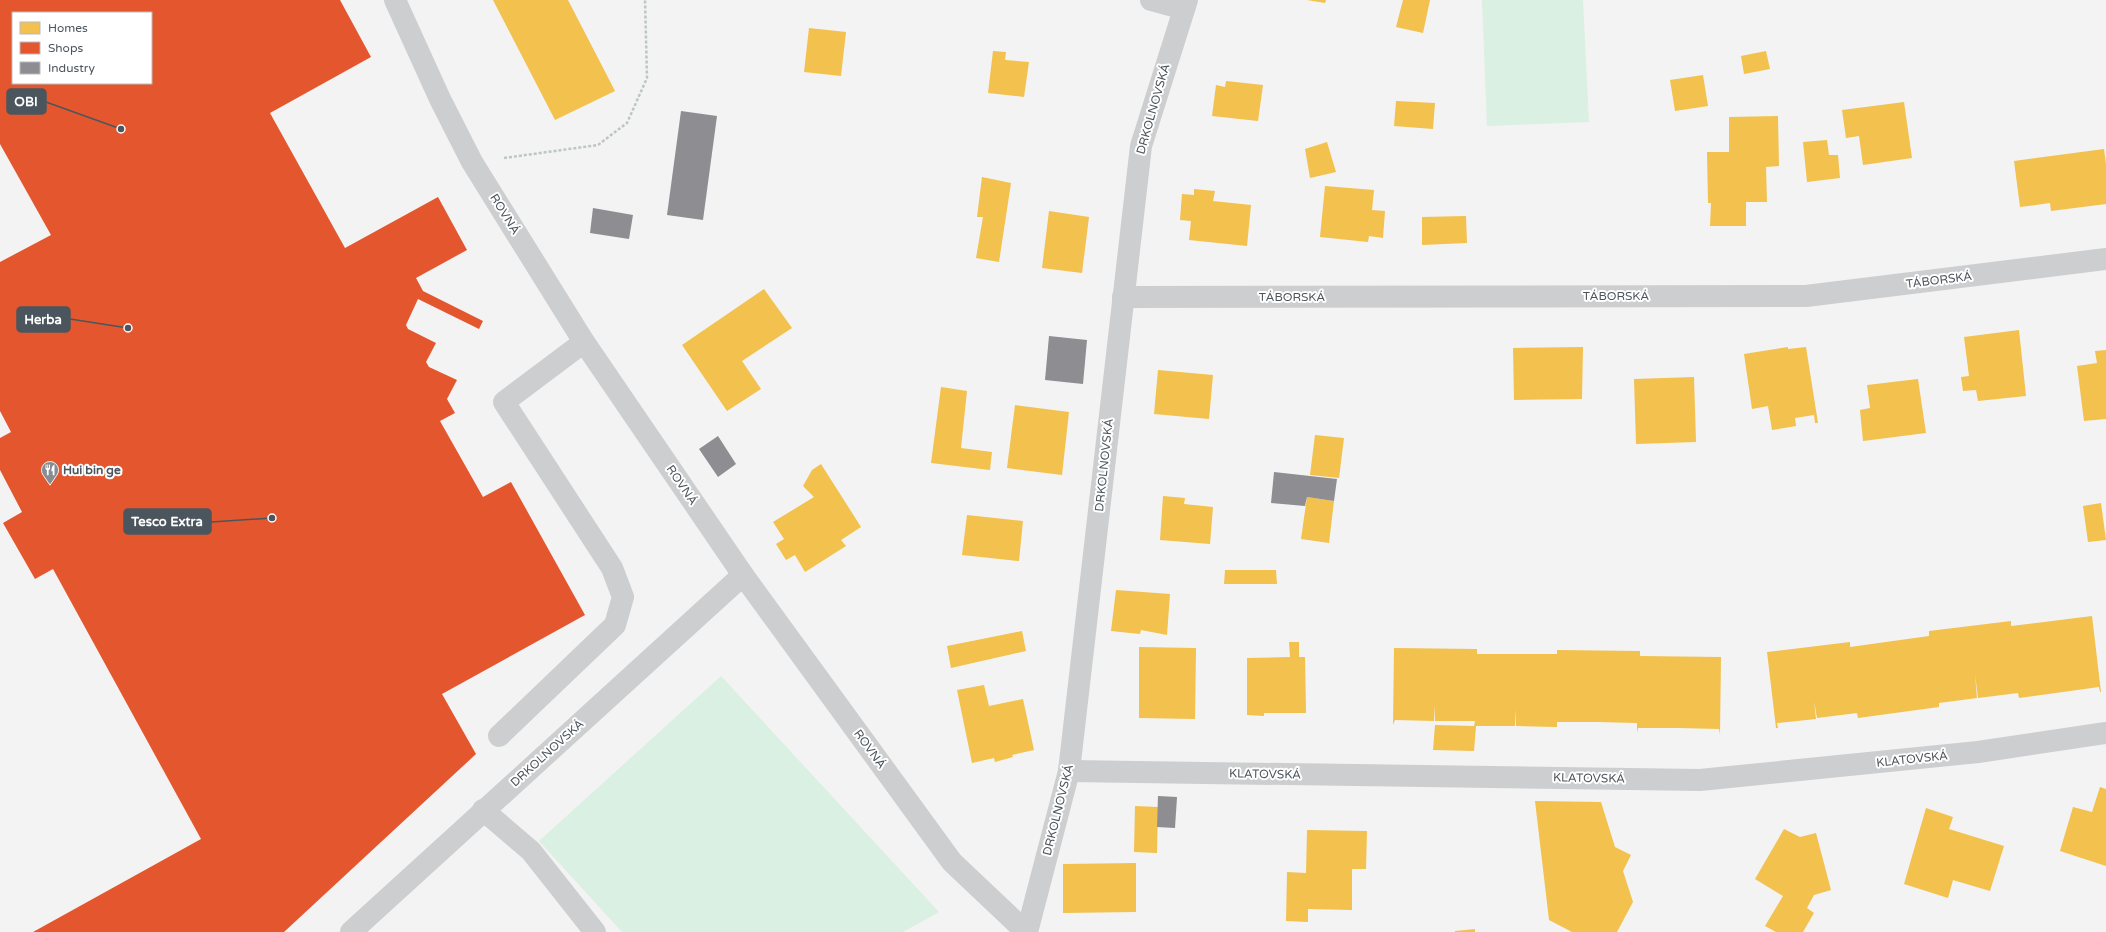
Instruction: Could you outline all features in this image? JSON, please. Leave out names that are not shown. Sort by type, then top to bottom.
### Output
[{"type":"street","name":"ROVNÁ","points":[[395,0],[440,99],[472,162],[584,342],[743,575],[952,862],[1026,932]]},
{"type":"street","points":[[1150,0],[1185,4]]},
{"type":"street","name":"DRKOLNOVSKÁ","points":[[1026,932],[1069,772],[1140,146],[1185,4]]},
{"type":"street","name":"TÁBORSKÁ","points":[[1123,297],[1806,296],[2106,259]]},
{"type":"street","points":[[499,736],[615,625],[623,597],[612,568],[504,402],[584,342]]},
{"type":"street","name":"DRKOLNOVSKÁ","points":[[351,932],[483,810],[743,575]]},
{"type":"street","name":"KLATOVSKÁ","points":[[1069,772],[1700,780],[1978,752],[2106,733]]},
{"type":"street","points":[[483,810],[531,851],[595,932]]},
{"type":"path","points":[[472,162],[598,145],[627,124],[647,78],[645,0]]},
{"type":"green space","points":[[1482,0],[1583,0],[1589,122],[1487,126]]},
{"type":"green space","points":[[721,676],[939,912],[903,932],[622,932],[539,841]]},
{"type":"building: Homes","points":[[493,0],[568,0],[615,91],[555,120]]},
{"type":"building: Homes","points":[[1307,0],[1326,0],[1325,3]]},
{"type":"building: Homes","points":[[1403,0],[1430,0],[1423,33],[1396,27]]},
{"type":"building: Homes","points":[[809,28],[846,32],[841,76],[804,72]]},
{"type":"building: Homes","points":[[993,51],[1006,52],[1005,60],[1029,62],[1024,97],[988,93]]},
{"type":"building: Homes","points":[[1766,51],[1770,69],[1744,74],[1741,56]]},
{"type":"building: Homes","points":[[1703,75],[1708,106],[1675,111],[1670,80]]},
{"type":"building: Homes","points":[[1226,81],[1263,85],[1258,121],[1212,116],[1216,85],[1225,87]]},
{"type":"building: Homes","points":[[1396,101],[1435,103],[1433,129],[1394,126]]},
{"type":"building: Homes","points":[[1904,102],[1912,158],[1863,165],[1859,136],[1846,138],[1842,110]]},
{"type":"building: Homes","points":[[1778,116],[1779,166],[1766,167],[1767,202],[1746,202],[1746,226],[1710,226],[1711,203],[1708,203],[1707,152],[1729,152],[1729,117]]},
{"type":"building: Homes","points":[[1827,140],[1829,155],[1838,155],[1840,178],[1807,182],[1803,142]]},
{"type":"building: Homes","points":[[1327,142],[1336,172],[1310,178],[1305,149]]},
{"type":"building: Homes","points":[[2104,149],[2106,164],[2106,204],[2051,211],[2050,203],[2020,207],[2014,161]]},
{"type":"building: Homes","points":[[982,177],[1011,183],[999,262],[976,258],[983,217],[977,217]]},
{"type":"building: Homes","points":[[1325,186],[1374,190],[1372,210],[1385,211],[1383,238],[1369,236],[1368,242],[1320,237]]},
{"type":"building: Homes","points":[[1194,189],[1215,191],[1213,201],[1251,205],[1247,246],[1189,240],[1191,221],[1180,220],[1182,194],[1194,195]]},
{"type":"building: Homes","points":[[1049,211],[1089,217],[1082,273],[1042,268]]},
{"type":"building: Homes","points":[[1466,216],[1467,243],[1422,245],[1422,217]]},
{"type":"building: Homes","points":[[764,289],[792,328],[742,361],[761,389],[727,411],[682,345]]},
{"type":"building: Homes","points":[[2019,330],[2026,396],[1978,401],[1976,390],[1963,391],[1961,377],[1969,376],[1964,337]]},
{"type":"building: Homes","points":[[1583,347],[1582,399],[1514,400],[1513,348]]},
{"type":"building: Homes","points":[[1788,347],[1788,349],[1806,347],[1818,423],[1815,423],[1814,415],[1795,418],[1796,426],[1772,430],[1768,406],[1752,409],[1744,354]]},
{"type":"building: Homes","points":[[2106,350],[2106,419],[2084,421],[2077,366],[2097,363],[2095,351]]},
{"type":"building: Homes","points":[[1158,370],[1213,375],[1209,419],[1154,414]]},
{"type":"building: Homes","points":[[1694,377],[1696,442],[1636,444],[1634,379]]},
{"type":"building: Homes","points":[[1918,379],[1926,433],[1863,441],[1860,410],[1870,408],[1867,385]]},
{"type":"building: Homes","points":[[941,387],[967,391],[961,448],[992,452],[990,470],[931,463]]},
{"type":"building: Homes","points":[[1015,405],[1069,412],[1062,475],[1007,468]]},
{"type":"building: Homes","points":[[1315,435],[1344,438],[1339,478],[1310,475]]},
{"type":"building: Homes","points":[[821,464],[861,527],[841,540],[846,546],[805,572],[795,555],[786,560],[776,544],[784,539],[773,522],[814,497],[803,486],[812,470]]},
{"type":"building: Homes","points":[[1163,496],[1185,498],[1184,504],[1213,507],[1210,544],[1160,540]]},
{"type":"building: Homes","points":[[1307,497],[1334,501],[1329,543],[1301,539]]},
{"type":"building: Homes","points":[[2101,503],[2106,540],[2088,542],[2083,506]]},
{"type":"building: Homes","points":[[967,515],[1023,521],[1019,561],[962,555]]},
{"type":"building: Homes","points":[[1225,570],[1276,570],[1277,584],[1224,584]]},
{"type":"building: Homes","points":[[1116,590],[1170,594],[1167,635],[1141,630],[1140,634],[1111,631]]},
{"type":"building: Homes","points":[[2092,616],[2101,692],[2099,687],[2019,698],[2018,693],[1978,698],[1975,674],[1977,698],[1939,703],[1939,707],[1858,718],[1857,713],[1817,718],[1814,701],[1816,719],[1777,723],[1778,728],[1776,728],[1767,652],[1850,642],[1850,647],[1929,636],[1929,631],[2011,621],[2011,626]]},
{"type":"building: Homes","points":[[1022,631],[1026,651],[951,668],[947,646]]},
{"type":"building: Homes","points":[[1289,642],[1299,642],[1299,657],[1305,657],[1306,713],[1264,713],[1264,716],[1247,715],[1247,658],[1290,657]]},
{"type":"building: Homes","points":[[1139,647],[1196,648],[1195,719],[1139,718]]},
{"type":"building: Homes","points":[[1394,648],[1477,649],[1477,654],[1557,654],[1557,650],[1640,651],[1640,656],[1721,657],[1720,734],[1719,729],[1679,728],[1638,728],[1637,733],[1637,723],[1557,722],[1557,727],[1516,726],[1516,709],[1515,726],[1476,726],[1474,751],[1433,750],[1435,725],[1474,726],[1475,721],[1435,721],[1435,705],[1434,721],[1395,720],[1393,725]]},
{"type":"building: Homes","points":[[984,685],[989,706],[1023,699],[1034,750],[1012,755],[1013,757],[995,762],[994,758],[972,763],[957,690]]},
{"type":"building: Homes","points":[[2100,787],[2106,789],[2106,866],[2060,851],[2073,807],[2092,812]]},
{"type":"building: Homes","points":[[1535,801],[1601,802],[1615,847],[1631,855],[1623,871],[1633,902],[1617,932],[1572,932],[1549,920]]},
{"type":"building: Homes","points":[[1135,806],[1158,807],[1157,853],[1134,852]]},
{"type":"building: Homes","points":[[1926,808],[1953,817],[1949,829],[2004,846],[1990,891],[1953,880],[1948,898],[1904,884]]},
{"type":"building: Homes","points":[[1784,829],[1800,837],[1816,833],[1831,890],[1814,895],[1807,908],[1814,913],[1803,932],[1776,932],[1765,926],[1783,896],[1755,879]]},
{"type":"building: Homes","points":[[1307,830],[1367,831],[1366,869],[1352,869],[1352,910],[1308,909],[1308,922],[1286,921],[1287,872],[1306,873]]},
{"type":"building: Homes","points":[[1136,863],[1136,912],[1063,913],[1063,864]]},
{"type":"building: Homes","points":[[1475,929],[1475,932],[1455,932],[1455,931]]},
{"type":"building: Shops","points":[[0,0],[340,0],[371,57],[270,113],[345,248],[438,197],[467,250],[416,278],[423,291],[483,321],[479,329],[418,299],[406,325],[408,329],[436,343],[426,362],[429,367],[457,380],[447,399],[455,413],[440,421],[483,497],[511,482],[585,615],[442,694],[476,754],[284,932],[33,932],[201,839],[53,569],[35,579],[3,523],[22,512],[0,470],[0,438],[11,432],[0,411],[0,262],[51,235],[0,144]]},
{"type":"building: Industry","points":[[681,111],[717,116],[703,220],[667,215]]},
{"type":"building: Industry","points":[[593,208],[633,215],[629,239],[590,233]]},
{"type":"building: Industry","points":[[1049,336],[1087,340],[1083,384],[1045,380]]},
{"type":"building: Industry","points":[[718,436],[736,464],[718,477],[699,449]]},
{"type":"building: Industry","points":[[1274,472],[1337,479],[1334,501],[1307,497],[1305,506],[1271,503]]},
{"type":"building: Industry","points":[[1158,796],[1177,797],[1175,828],[1157,827]]},
{"type":"place","name":"OBI","points":[[121,129]]},
{"type":"place","name":"Herba","points":[[128,328]]},
{"type":"place","name":"Hui bin ge","points":[[50,485]]},
{"type":"place","name":"Tesco Extra","points":[[272,518]]}]
